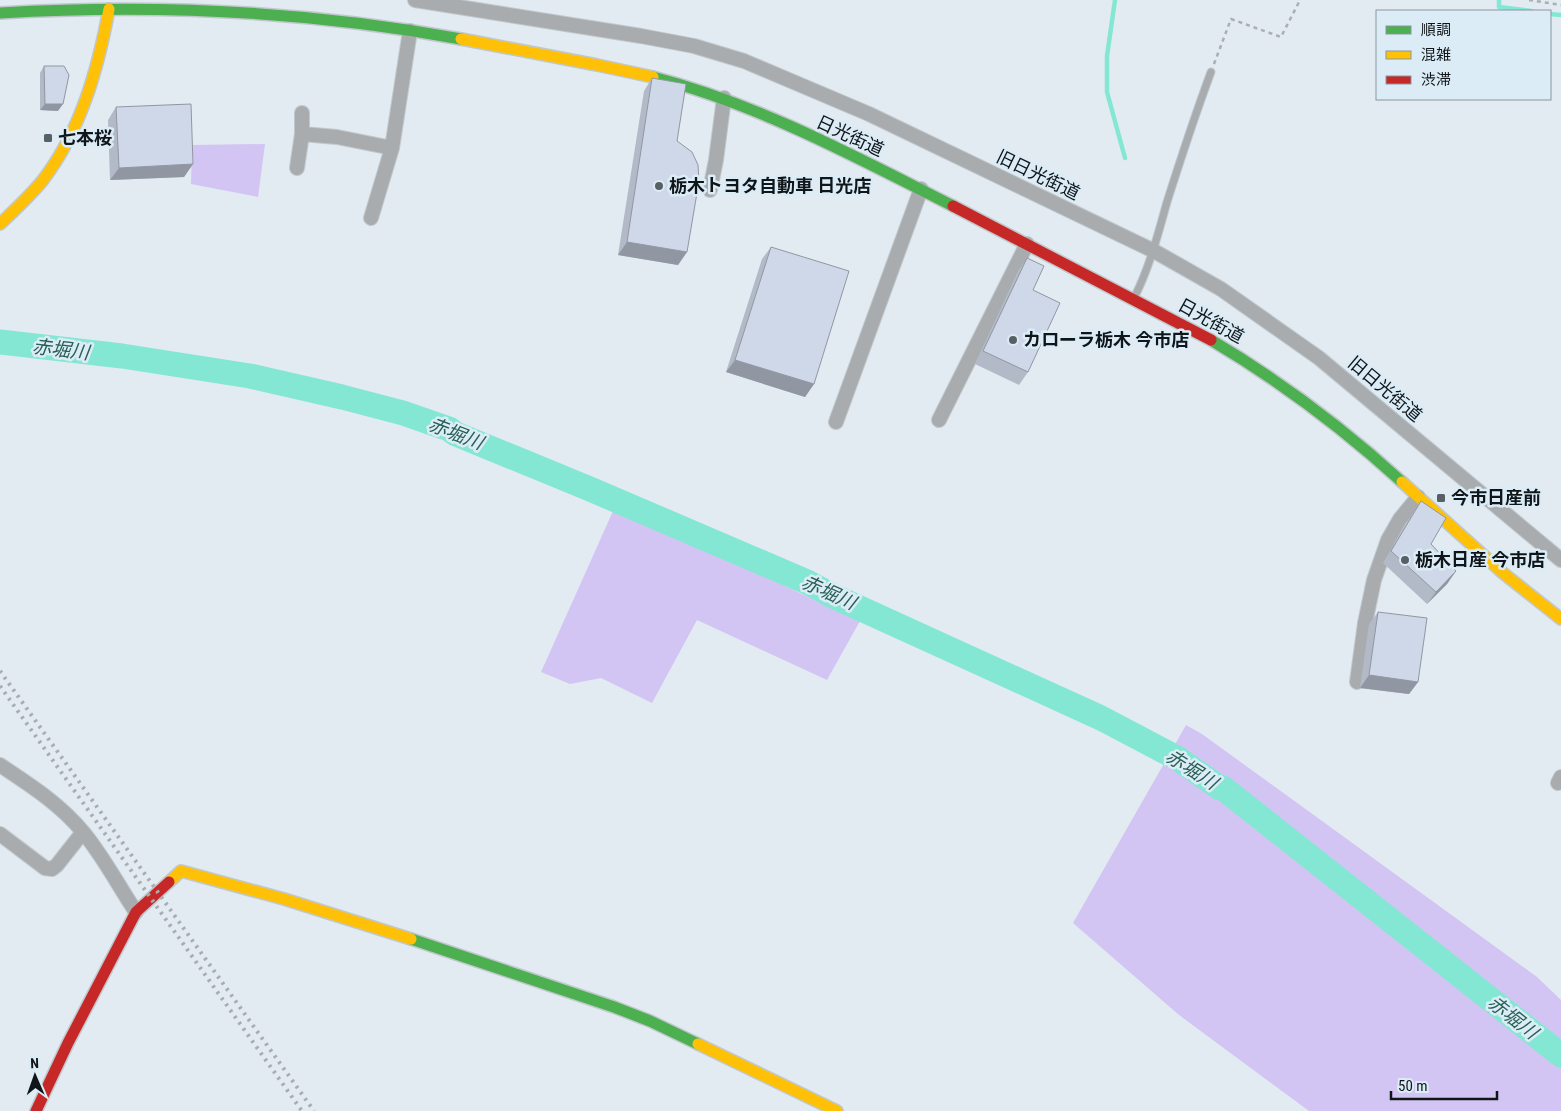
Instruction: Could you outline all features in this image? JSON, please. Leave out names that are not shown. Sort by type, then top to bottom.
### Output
[{"type":"main road","name":"日光街道","points":[[0,13],[109,5],[218,11],[348,22],[590,63],[683,85],[724,98],[921,189],[1192,329],[1273,379],[1338,426],[1524,592],[1561,619]]},
{"type":"main road","points":[[0,224],[37,186],[72,133],[95,76],[103,44],[109,5]]},
{"type":"main road","points":[[36,1111],[68,1043],[136,912],[181,871],[284,898],[432,946],[650,1021],[838,1111]]},
{"type":"street","name":"旧日光街道","points":[[415,0],[631,34],[694,46],[744,60],[869,114],[1154,251],[1221,288],[1319,358],[1561,560]]},
{"type":"street","points":[[372,218],[392,148],[410,31]]},
{"type":"street","points":[[710,190],[724,98]]},
{"type":"street","points":[[296,168],[302,134],[302,113]]},
{"type":"street","points":[[302,134],[337,137],[392,148]]},
{"type":"street","points":[[836,422],[921,189]]},
{"type":"street","points":[[939,420],[1027,244]]},
{"type":"street","points":[[1357,682],[1365,623],[1374,580],[1388,540],[1400,520],[1418,497]]},
{"type":"street","points":[[0,765],[53,802],[83,832],[136,912]]},
{"type":"street","points":[[0,834],[45,868],[52,869],[83,832]]},
{"type":"lane","points":[[1134,299],[1154,251],[1191,123],[1211,72]]},
{"type":"path","points":[[1211,72],[1231,20],[1282,38],[1300,0]]},
{"type":"path","points":[[1529,0],[1561,5]]},
{"type":"shaded area","points":[[265,144],[258,197],[191,184],[192,145]]},
{"type":"shaded area","points":[[613,511],[699,546],[860,621],[827,680],[697,620],[652,703],[601,678],[570,684],[541,672]]},
{"type":"shaded area","points":[[1186,725],[1202,734],[1537,977],[1561,1000],[1561,1111],[1309,1111],[1179,1015],[1073,923]]},
{"type":"building","points":[[44,66],[64,66],[69,75],[63,104],[45,104]]},
{"type":"building","name":"栃木トヨタ自動車 日光店","points":[[652,78],[686,84],[677,141],[692,152],[698,165],[699,181],[687,252],[627,242]]},
{"type":"building","points":[[191,104],[193,164],[119,168],[116,107]]},
{"type":"building","points":[[771,247],[849,271],[814,384],[735,360]]},
{"type":"building","name":"カローラ栃木 今市店","points":[[1027,258],[1044,266],[1033,290],[1060,303],[1028,372],[983,351]]},
{"type":"building","name":"栃木日産 今市店","points":[[1421,501],[1446,518],[1431,544],[1456,571],[1436,592],[1391,551]]},
{"type":"building","points":[[1378,612],[1427,618],[1418,682],[1369,675]]},
{"type":"waterway","points":[[1115,0],[1107,56],[1107,92],[1125,158]]},
{"type":"waterway","points":[[1499,0],[1499,7],[1523,10]]},
{"type":"waterway","points":[[1551,14],[1561,15]]},
{"type":"waterway","name":"赤堀川","points":[[0,342],[122,356],[250,376],[403,413],[449,429],[456,434],[807,582],[833,596],[1101,718],[1177,758],[1220,788],[1223,788],[1561,1055]]},
{"type":"railway","points":[[0,671],[314,1111]]},
{"type":"railway","points":[[0,686],[302,1111]]},
{"type":"traffic: fast","points":[[0,13],[116,9],[231,12],[346,22],[404,29],[461,39]]},
{"type":"traffic: fast","points":[[653,77],[731,102],[806,133],[953,206]]},
{"type":"traffic: fast","points":[[1211,340],[1262,372],[1310,406],[1402,482]]},
{"type":"traffic: fast","points":[[411,939],[614,1007],[650,1021],[698,1044]]},
{"type":"traffic: slow","points":[[0,224],[43,180],[68,141],[78,120],[93,76],[109,9]]},
{"type":"traffic: slow","points":[[461,39],[653,77]]},
{"type":"traffic: slow","points":[[1402,482],[1503,573],[1561,619]]},
{"type":"traffic: slow","points":[[169,882],[181,871],[284,899],[411,939]]},
{"type":"traffic: slow","points":[[698,1044],[837,1111]]},
{"type":"traffic: jam","points":[[953,206],[1211,340]]},
{"type":"traffic: jam","points":[[36,1111],[68,1043],[136,912],[169,882]]},
{"type":"place","name":"七本桜","points":[[48,138]]},
{"type":"place","name":"栃木トヨタ自動車 日光店","points":[[659,186]]},
{"type":"place","name":"カローラ栃木 今市店","points":[[1013,340]]},
{"type":"place","name":"今市日産前","points":[[1441,498]]},
{"type":"place","name":"栃木日産 今市店","points":[[1405,560]]}]
